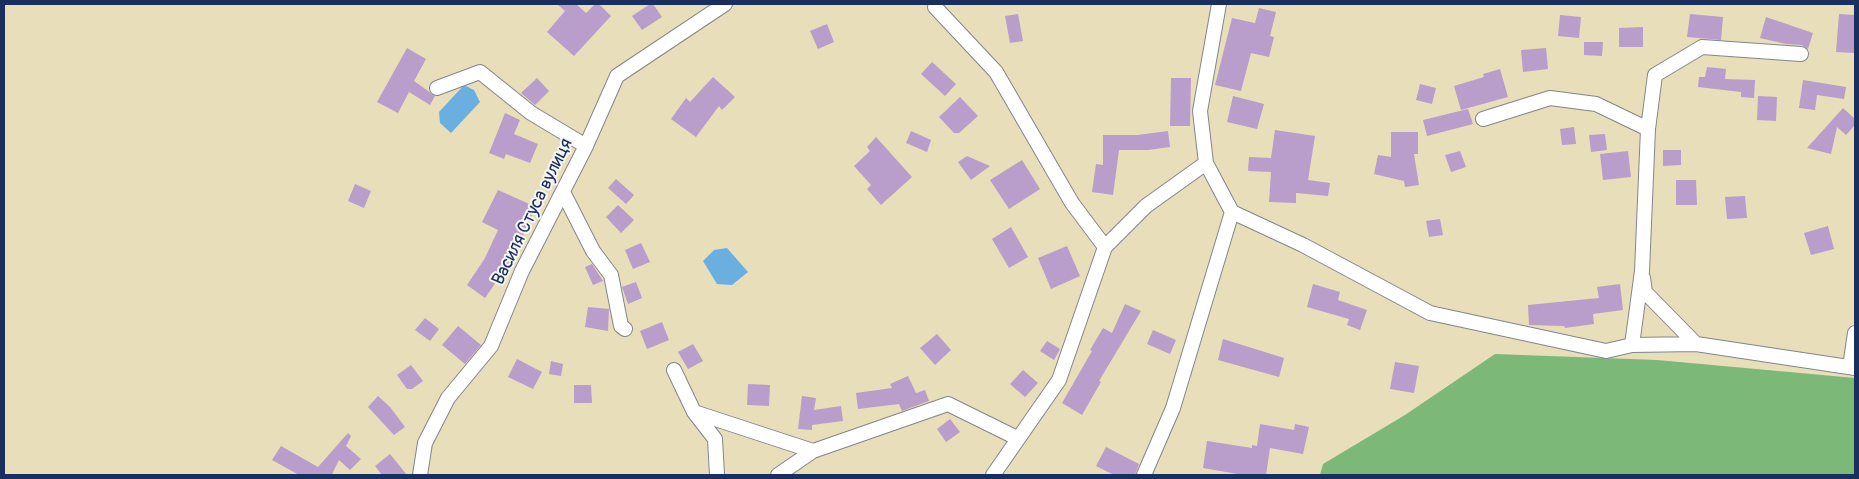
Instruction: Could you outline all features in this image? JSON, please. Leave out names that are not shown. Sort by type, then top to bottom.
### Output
[{"type":"street","name":"Василя Стуса вулиця","points":[[420,475],[425,443],[448,398],[491,346],[522,271],[586,146],[617,76],[725,4]]},
{"type":"street","points":[[1219,4],[1200,111],[1206,164],[1232,212],[1303,245],[1430,313],[1606,351],[1632,345],[1696,344],[1852,367],[1855,333]]},
{"type":"street","points":[[934,5],[996,72],[1072,203],[1105,248]]},
{"type":"street","points":[[1632,345],[1642,271],[1648,129],[1655,75],[1702,47],[1801,54]]},
{"type":"street","points":[[437,88],[480,72],[531,113],[586,146]]},
{"type":"street","points":[[1483,119],[1550,98],[1596,104],[1648,129]]},
{"type":"street","points":[[993,475],[1059,380],[1105,248],[1146,206],[1206,164]]},
{"type":"street","points":[[562,192],[592,251],[611,275],[621,326],[625,330]]},
{"type":"street","points":[[1144,475],[1173,408],[1232,212]]},
{"type":"street","points":[[1642,271],[1645,292],[1696,344]]},
{"type":"street","points":[[674,370],[694,412],[716,439],[717,475]]},
{"type":"street","points":[[778,475],[813,451],[948,404],[1017,438]]},
{"type":"street","points":[[694,412],[813,451]]},
{"type":"green space","points":[[1495,354],[1657,360],[1855,378],[1855,475],[1320,475],[1323,464],[1405,415]]},
{"type":"water","points":[[464,85],[474,90],[480,102],[451,133],[440,123],[439,112]]},
{"type":"water","points":[[727,248],[748,272],[732,285],[717,284],[703,261],[714,250]]},
{"type":"building","points":[[557,4],[576,4],[586,13],[595,4],[599,4],[611,16],[574,56],[547,32],[565,11]]},
{"type":"building","points":[[653,4],[662,17],[642,30],[632,16]]},
{"type":"building","points":[[1259,8],[1276,12],[1270,36],[1274,37],[1269,57],[1251,53],[1241,91],[1215,85],[1232,18],[1255,23]]},
{"type":"building","points":[[1018,14],[1023,41],[1010,43],[1005,16]]},
{"type":"building","points":[[1690,14],[1723,17],[1721,40],[1687,37]]},
{"type":"building","points":[[1839,14],[1855,15],[1855,53],[1836,52]]},
{"type":"building","points":[[1560,15],[1581,17],[1579,38],[1558,36]]},
{"type":"building","points":[[1766,17],[1813,33],[1808,49],[1802,45],[1786,44],[1760,38]]},
{"type":"building","points":[[827,24],[834,42],[818,49],[810,31]]},
{"type":"building","points":[[1643,27],[1643,47],[1619,47],[1619,28]]},
{"type":"building","points":[[1584,42],[1603,42],[1602,56],[1584,55]]},
{"type":"building","points":[[407,48],[426,59],[414,81],[435,96],[430,105],[409,92],[398,113],[377,102]]},
{"type":"building","points":[[1546,48],[1548,69],[1523,72],[1521,50]]},
{"type":"building","points":[[932,62],[956,84],[945,96],[921,74]]},
{"type":"building","points":[[1707,67],[1726,69],[1725,79],[1755,80],[1754,98],[1741,97],[1741,92],[1698,87],[1699,77],[1705,77]]},
{"type":"building","points":[[1500,69],[1508,97],[1461,110],[1454,86],[1484,77],[1483,74]]},
{"type":"building","points":[[713,77],[735,97],[722,110],[719,106],[696,137],[671,119],[686,98],[690,102]]},
{"type":"building","points":[[537,78],[549,91],[535,105],[521,93]]},
{"type":"building","points":[[1171,78],[1191,78],[1190,126],[1170,126]]},
{"type":"building","points":[[1803,80],[1846,87],[1844,99],[1817,95],[1815,110],[1799,108]]},
{"type":"building","points":[[1420,84],[1436,88],[1432,104],[1416,100]]},
{"type":"building","points":[[1233,96],[1264,104],[1257,129],[1227,122]]},
{"type":"building","points":[[1758,96],[1777,97],[1776,121],[1757,120]]},
{"type":"building","points":[[960,97],[978,116],[959,133],[954,133],[939,117]]},
{"type":"building","points":[[1843,108],[1855,119],[1855,125],[1846,135],[1837,127],[1831,154],[1807,148]]},
{"type":"building","points":[[1468,109],[1473,124],[1427,136],[1423,120]]},
{"type":"building","points":[[505,113],[520,120],[514,134],[538,144],[530,163],[506,154],[504,159],[489,153]]},
{"type":"building","points":[[1574,127],[1576,144],[1562,145],[1560,129]]},
{"type":"building","points":[[1275,130],[1315,136],[1308,180],[1330,183],[1328,196],[1296,193],[1296,203],[1269,202],[1271,172],[1248,171],[1249,157],[1271,158]]},
{"type":"building","points":[[911,131],[931,140],[927,152],[906,143]]},
{"type":"building","points":[[1168,131],[1170,147],[1148,150],[1119,150],[1113,195],[1092,192],[1096,164],[1103,165],[1103,135],[1137,135]]},
{"type":"building","points":[[1391,132],[1418,132],[1418,154],[1414,154],[1419,185],[1405,187],[1404,181],[1374,174],[1378,155],[1391,157]]},
{"type":"building","points":[[1605,134],[1607,150],[1591,152],[1589,135]]},
{"type":"building","points":[[876,137],[912,177],[881,205],[867,189],[871,185],[854,166],[870,151],[867,147]]},
{"type":"building","points":[[1663,150],[1681,150],[1681,165],[1663,166]]},
{"type":"building","points":[[1460,151],[1466,167],[1451,172],[1445,155]]},
{"type":"building","points":[[1628,151],[1631,177],[1603,180],[1600,154]]},
{"type":"building","points":[[967,156],[990,166],[971,180],[958,162]]},
{"type":"building","points":[[1022,160],[1040,189],[1009,209],[990,180]]},
{"type":"building","points":[[616,179],[634,195],[626,204],[608,188]]},
{"type":"building","points":[[1676,180],[1696,180],[1697,205],[1676,205]]},
{"type":"building","points":[[355,184],[371,191],[364,208],[348,201]]},
{"type":"building","points":[[498,190],[536,207],[508,270],[505,269],[485,298],[467,285],[485,258],[498,230],[482,222]]},
{"type":"building","points":[[1745,196],[1747,218],[1727,219],[1725,197]]},
{"type":"building","points":[[618,205],[634,220],[621,233],[606,217]]},
{"type":"building","points":[[1440,219],[1443,235],[1429,237],[1426,221]]},
{"type":"building","points":[[1828,226],[1834,249],[1811,255],[1804,233]]},
{"type":"building","points":[[1011,227],[1028,257],[1009,268],[992,239]]},
{"type":"building","points":[[641,243],[650,262],[633,269],[625,250]]},
{"type":"building","points":[[1067,246],[1080,276],[1051,289],[1038,258]]},
{"type":"building","points":[[592,264],[603,281],[593,285],[585,267]]},
{"type":"building","points":[[636,282],[642,298],[628,304],[622,287]]},
{"type":"building","points":[[1313,284],[1340,292],[1338,300],[1367,310],[1360,330],[1347,325],[1349,319],[1307,307]]},
{"type":"building","points":[[1620,284],[1623,310],[1593,314],[1594,324],[1565,328],[1564,326],[1529,325],[1528,305],[1599,298],[1597,287]]},
{"type":"building","points":[[1125,304],[1141,311],[1099,381],[1101,382],[1082,415],[1062,403],[1103,328],[1112,333]]},
{"type":"building","points":[[588,307],[609,309],[608,331],[585,327]]},
{"type":"building","points":[[425,318],[439,329],[430,341],[415,330]]},
{"type":"building","points":[[662,322],[669,340],[647,349],[640,331]]},
{"type":"building","points":[[458,326],[481,345],[465,364],[442,345]]},
{"type":"building","points":[[1153,330],[1176,340],[1170,354],[1147,344]]},
{"type":"building","points":[[937,334],[951,350],[935,365],[920,348]]},
{"type":"building","points":[[1223,339],[1284,358],[1279,377],[1218,360]]},
{"type":"building","points":[[1047,341],[1060,349],[1054,360],[1040,351]]},
{"type":"building","points":[[693,344],[703,361],[688,369],[678,352]]},
{"type":"building","points":[[517,359],[542,372],[533,389],[508,377]]},
{"type":"building","points":[[551,361],[563,364],[561,376],[549,374]]},
{"type":"building","points":[[1395,362],[1419,366],[1414,393],[1390,389]]},
{"type":"building","points":[[411,365],[423,381],[412,389],[407,389],[397,375]]},
{"type":"building","points":[[1023,370],[1038,383],[1025,397],[1010,384]]},
{"type":"building","points":[[908,376],[916,393],[925,390],[929,401],[902,411],[899,404],[858,409],[856,393],[892,388],[890,384]]},
{"type":"building","points":[[748,384],[770,385],[769,406],[747,405]]},
{"type":"building","points":[[574,385],[591,385],[592,403],[574,403]]},
{"type":"building","points":[[378,396],[390,407],[405,427],[394,435],[368,407]]},
{"type":"building","points":[[802,396],[816,398],[814,410],[841,406],[843,421],[812,425],[812,430],[798,429]]},
{"type":"building","points":[[950,419],[960,432],[946,442],[937,429]]},
{"type":"building","points":[[1260,424],[1294,430],[1295,424],[1309,427],[1303,454],[1270,448],[1266,475],[1243,475],[1203,468],[1207,441],[1252,448],[1252,445],[1257,446]]},
{"type":"building","points":[[348,433],[351,436],[346,446],[361,459],[350,470],[339,460],[333,475],[299,475],[272,460],[281,446],[318,467]]},
{"type":"building","points":[[1106,447],[1139,464],[1135,475],[1114,475],[1096,466]]},
{"type":"building","points":[[390,454],[407,475],[382,475],[375,466]]}]
